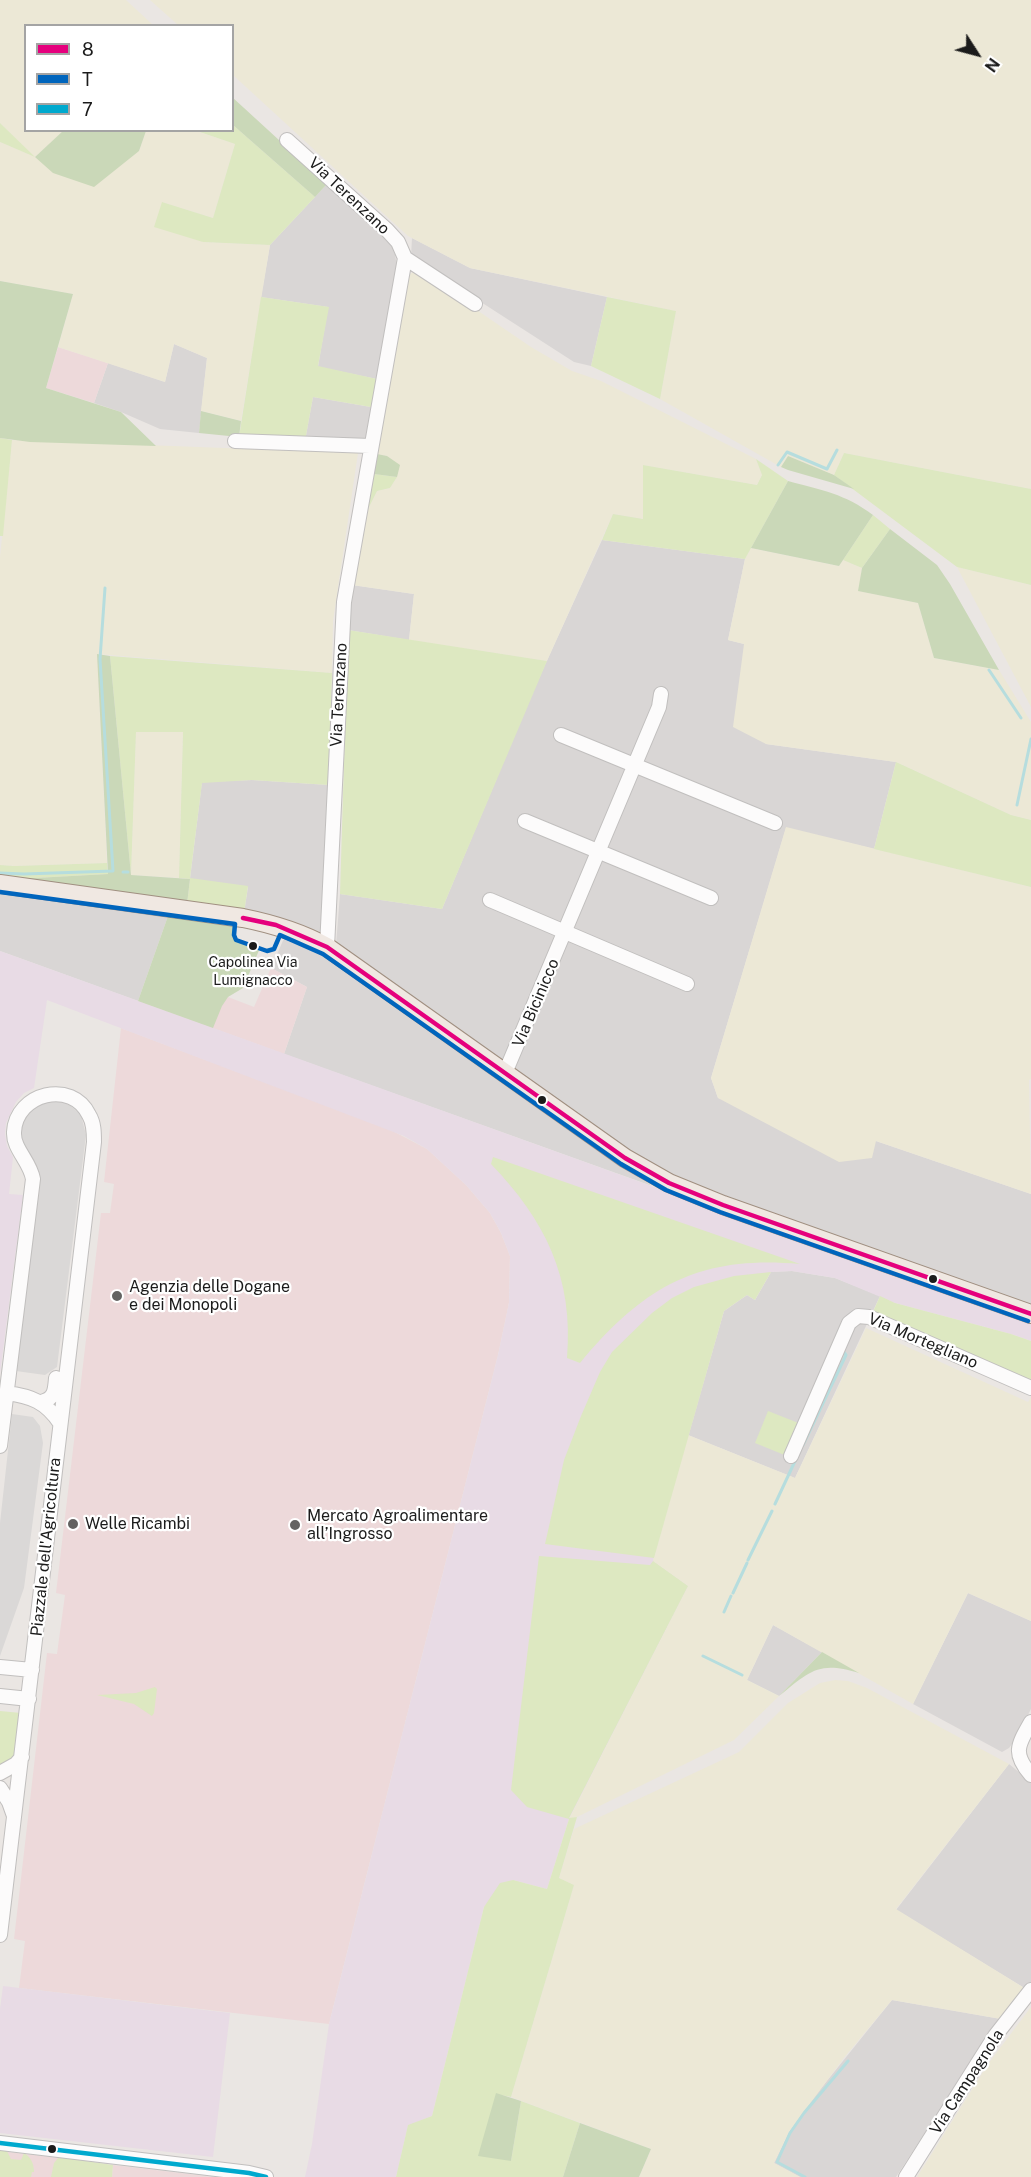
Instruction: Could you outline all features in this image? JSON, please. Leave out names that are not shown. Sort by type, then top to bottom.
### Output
[{"type":"main road","points":[[0,884],[243,918],[276,925],[327,947],[625,1158],[669,1184],[1031,1314]]},
{"type":"street","name":"Via Terenzano","points":[[287,140],[387,230],[398,243],[405,258],[475,304]]},
{"type":"street","name":"Via Terenzano","points":[[327,947],[344,602],[405,258]]},
{"type":"street","points":[[235,441],[370,446]]},
{"type":"street","name":"Via Bicinicco","points":[[505,1073],[566,933],[659,707],[661,694]]},
{"type":"street","points":[[561,735],[775,823]]},
{"type":"street","points":[[525,821],[711,898]]},
{"type":"street","points":[[490,900],[687,984]]},
{"type":"street","name":"Piazzale dell'Agricoltura","points":[[0,1446],[3,1395],[33,1179],[30,1166],[18,1147],[14,1131],[21,1111],[37,1097],[48,1093],[69,1096],[79,1102],[90,1116],[94,1142],[0,1935]]},
{"type":"street","name":"Piazzale dell'Agricoltura","points":[[41,1402],[49,1400],[55,1392],[77,1214],[87,1197]]},
{"type":"street","name":"Via Mortegliano","points":[[791,1456],[849,1323],[858,1316],[869,1317],[1031,1388]]},
{"type":"street","points":[[3,1395],[28,1396],[41,1402],[60,1423]]},
{"type":"street","points":[[0,1667],[32,1670]]},
{"type":"street","points":[[0,1696],[28,1699]]},
{"type":"street","points":[[1031,1722],[1019,1745],[1018,1756],[1031,1775]]},
{"type":"street","points":[[0,1773],[16,1764],[22,1757]]},
{"type":"street","points":[[0,1788],[9,1802],[15,1821]]},
{"type":"street","name":"Via Campagnola","points":[[906,2177],[995,2036],[1031,1990]]},
{"type":"street","points":[[0,2143],[237,2171],[266,2177]]},
{"type":"shaded area","points":[[0,0],[126,0],[152,24],[24,24],[24,132],[63,132],[35,157],[139,151],[146,132],[200,132],[235,144],[213,218],[162,202],[203,242],[270,245],[241,421],[201,411],[207,358],[174,344],[165,382],[58,347],[73,294],[0,281],[0,142],[33,156],[0,123]]},
{"type":"shaded area","points":[[150,0],[1031,0],[1031,489],[844,453],[834,475],[788,456],[781,467],[660,399],[676,311],[470,268],[408,236],[234,76],[234,24],[177,24]]},
{"type":"shaded area","points":[[327,184],[382,234],[395,254],[397,267],[377,379],[318,367],[328,307],[261,297],[270,245]]},
{"type":"shaded area","points":[[412,238],[470,268],[607,297],[591,366],[574,362],[411,257]]},
{"type":"shaded area","points":[[415,271],[424,274],[531,347],[572,371],[601,381],[756,459],[762,475],[757,485],[643,465],[643,519],[613,514],[547,661],[409,640],[414,594],[352,585],[366,513],[377,491],[390,488],[397,477],[387,456],[377,454],[408,279]]},
{"type":"shaded area","points":[[174,344],[207,358],[199,433],[160,429],[94,403],[108,363],[165,382]]},
{"type":"shaded area","points":[[58,347],[108,363],[94,403],[46,388]]},
{"type":"shaded area","points":[[313,397],[371,407],[365,443],[305,441]]},
{"type":"shaded area","points":[[12,440],[358,453],[333,621],[332,673],[97,654],[107,863],[0,865],[0,557]]},
{"type":"shaded area","points":[[602,540],[745,559],[728,640],[744,644],[766,744],[896,762],[874,849],[786,828],[711,1078],[718,1098],[876,1141],[1031,1194],[1031,1308],[700,1191],[652,1167],[336,945],[340,894],[442,909],[533,691]]},
{"type":"shaded area","points":[[751,548],[839,566],[843,560],[862,568],[859,591],[918,603],[934,658],[999,670],[1031,722],[1031,820],[1011,815],[896,762],[766,744],[733,727],[744,644],[728,640],[745,559]]},
{"type":"shaded area","points":[[957,567],[1031,585],[1031,707]]},
{"type":"shaded area","points":[[352,585],[414,594],[409,640],[348,630]]},
{"type":"shaded area","points":[[136,732],[183,732],[179,878],[131,875]]},
{"type":"shaded area","points":[[252,780],[329,785],[323,935],[244,913],[248,887],[190,879],[202,782]]},
{"type":"shaded area","points":[[786,827],[1031,887],[1031,1079],[1029,1080],[1031,1194],[876,1141],[872,1158],[839,1162],[718,1098],[711,1078]]},
{"type":"shaded area","points":[[0,892],[168,916],[138,1001],[0,951]]},
{"type":"shaded area","points":[[285,936],[315,950],[426,1024],[652,1186],[284,1054],[307,987],[271,968]]},
{"type":"shaded area","points":[[0,951],[1031,1323],[1031,1341],[895,1303],[835,1278],[792,1271],[771,1272],[755,1300],[747,1295],[724,1311],[653,1561],[688,1586],[569,1819],[547,1889],[513,1880],[484,1907],[432,2116],[408,2126],[396,2177],[305,2177],[312,2144],[329,2024],[498,1355],[509,1303],[510,1256],[490,1213],[466,1185],[427,1149],[404,1136],[47,1000],[34,1088],[24,1093],[16,1102],[6,1123],[7,1146],[13,1157],[9,1194],[23,1195],[0,1374]]},
{"type":"shaded area","points":[[271,968],[307,987],[284,1054],[138,1001],[235,979],[228,997],[254,1007]]},
{"type":"shaded area","points":[[121,1028],[389,1129],[427,1149],[466,1185],[490,1213],[510,1256],[509,1303],[498,1355],[329,2024],[19,1988],[25,1941],[14,1939],[47,1653],[57,1654],[65,1595],[56,1593],[101,1213],[110,1213],[114,1184],[104,1182]]},
{"type":"shaded area","points":[[57,1100],[71,1106],[81,1115],[86,1135],[57,1367],[45,1375],[16,1371],[38,1197],[38,1188],[20,1139],[22,1123],[27,1114],[41,1102]]},
{"type":"shaded area","points":[[792,1271],[835,1278],[880,1296],[795,1478],[688,1435],[724,1311],[747,1295],[755,1300],[771,1272]]},
{"type":"shaded area","points":[[866,1328],[1028,1402],[1031,1397],[1031,1621],[968,1593],[913,1704],[773,1625],[747,1680],[779,1696],[734,1740],[569,1819],[688,1586],[653,1561],[688,1435],[795,1478]]},
{"type":"shaded area","points":[[12,1414],[33,1417],[40,1426],[43,1443],[24,1588],[0,1656],[0,1523]]},
{"type":"shaded area","points":[[968,1593],[1031,1621],[1031,1709],[1015,1740],[1009,1748],[1002,1752],[913,1704]]},
{"type":"shaded area","points":[[773,1625],[822,1652],[779,1696],[747,1680]]},
{"type":"shaded area","points":[[835,1680],[848,1681],[867,1688],[1009,1764],[896,1909],[1026,1989],[1001,2019],[892,2000],[843,2059],[789,2132],[774,2163],[800,2177],[639,2177],[651,2149],[511,2097],[574,1885],[559,1878],[574,1829],[739,1752],[788,1703],[820,1683]]},
{"type":"shaded area","points":[[1009,1764],[1031,1782],[1031,1983],[1026,1989],[896,1910]]},
{"type":"shaded area","points":[[3,1986],[230,2013],[213,2157],[0,2133],[0,2009]]},
{"type":"shaded area","points":[[892,2000],[1001,2019],[896,2177],[800,2177],[774,2163],[789,2132],[806,2107]]},
{"type":"shaded area","points":[[1031,2007],[1031,2177],[917,2177],[988,2064]]},
{"type":"shaded area","points":[[0,2151],[77,2160],[87,2177],[0,2177]]},
{"type":"shaded area","points":[[113,2165],[214,2177],[112,2177]]},
{"type":"green space","points":[[234,99],[327,184],[315,197],[234,126]]},
{"type":"green space","points":[[0,123],[35,157],[0,142]]},
{"type":"green space","points":[[234,126],[315,197],[270,245],[203,242],[154,227],[162,202],[213,218],[235,144],[200,132],[234,132]]},
{"type":"green space","points":[[62,132],[146,132],[139,151],[94,187],[53,173],[35,157]]},
{"type":"green space","points":[[0,281],[73,294],[46,388],[121,412],[156,446],[30,442],[0,438]]},
{"type":"green space","points":[[261,297],[329,307],[318,366],[377,379],[371,407],[313,397],[305,441],[239,437]]},
{"type":"green space","points":[[607,297],[676,311],[660,399],[591,366]]},
{"type":"green space","points":[[201,411],[241,421],[239,437],[199,433]]},
{"type":"green space","points":[[0,438],[12,440],[3,536],[0,536]]},
{"type":"green space","points":[[844,453],[1031,489],[1031,585],[957,567],[834,475]]},
{"type":"green space","points":[[377,454],[387,456],[400,465],[397,477],[374,474]]},
{"type":"green space","points":[[788,456],[834,475],[854,489],[781,467]]},
{"type":"green space","points":[[756,459],[788,481],[745,559],[602,540],[613,514],[643,519],[643,465],[757,485],[762,475]]},
{"type":"green space","points":[[374,474],[397,477],[390,488],[377,491],[366,513]]},
{"type":"green space","points":[[788,481],[843,497],[873,515],[839,566],[751,548]]},
{"type":"green space","points":[[873,515],[890,529],[862,568],[843,560]]},
{"type":"green space","points":[[890,529],[937,565],[999,670],[934,658],[918,603],[858,591],[862,568]]},
{"type":"green space","points":[[348,630],[547,661],[442,909],[340,894]]},
{"type":"green space","points":[[97,654],[110,656],[131,875],[190,879],[187,904],[17,879],[108,874]]},
{"type":"green space","points":[[110,656],[332,673],[329,785],[252,780],[202,783],[190,878],[248,886],[244,913],[187,904],[190,879],[179,878],[183,732],[136,732],[131,875]]},
{"type":"green space","points":[[896,762],[1011,815],[1031,820],[1031,887],[874,849]]},
{"type":"green space","points":[[107,863],[108,874],[0,878],[0,865]]},
{"type":"green space","points":[[168,916],[237,925],[234,939],[260,948],[243,988],[228,997],[213,1028],[138,1001]]},
{"type":"green space","points":[[493,1157],[800,1264],[732,1265],[703,1271],[676,1281],[651,1295],[627,1314],[580,1363],[567,1358],[566,1302],[552,1252],[527,1207],[491,1164]]},
{"type":"green space","points":[[771,1272],[755,1300],[747,1295],[724,1311],[654,1558],[545,1544],[564,1460],[600,1372],[612,1352],[652,1313],[672,1298],[694,1287],[734,1276]]},
{"type":"green space","points":[[880,1296],[895,1303],[1031,1341],[1031,1382],[872,1314]]},
{"type":"green space","points":[[768,1411],[801,1424],[787,1456],[755,1443]]},
{"type":"green space","points":[[539,1556],[650,1565],[653,1561],[688,1586],[569,1818],[577,1817],[559,1878],[574,1885],[511,2097],[496,2094],[511,2161],[521,2101],[580,2123],[563,2177],[396,2177],[408,2125],[432,2116],[484,1907],[500,1883],[513,1880],[547,1889],[569,1819],[527,1807],[511,1790]]},
{"type":"green space","points":[[822,1652],[859,1673],[845,1669],[824,1668],[798,1680],[779,1696]]},
{"type":"green space","points":[[155,1687],[157,1689],[152,1716],[134,1704],[97,1695],[136,1693]]},
{"type":"green space","points":[[0,1711],[21,1713],[15,1757],[0,1768]]},
{"type":"green space","points":[[496,2093],[521,2101],[511,2161],[478,2156]]},
{"type":"green space","points":[[580,2123],[651,2149],[639,2177],[563,2177]]},
{"type":"green space","points":[[0,2151],[7,2151],[11,2159],[21,2160],[24,2153],[33,2166],[34,2172],[31,2177],[0,2177]]},
{"type":"green space","points":[[59,2157],[113,2165],[112,2177],[51,2177],[54,2163]]},
{"type":"waterway","points":[[778,465],[787,452],[827,469],[837,450]]},
{"type":"waterway","points":[[0,873],[113,871],[100,659],[105,588]]},
{"type":"waterway","points":[[989,670],[1021,718]]},
{"type":"waterway","points":[[1017,805],[1031,739]]},
{"type":"waterway","points":[[123,872],[128,872]]},
{"type":"waterway","points":[[803,1445],[846,1355],[843,1351]]},
{"type":"waterway","points":[[775,1504],[796,1459]]},
{"type":"waterway","points":[[748,1560],[772,1511]]},
{"type":"waterway","points":[[733,1593],[747,1563]]},
{"type":"waterway","points":[[724,1612],[731,1596]]},
{"type":"waterway","points":[[703,1656],[742,1675]]},
{"type":"waterway","points":[[805,2177],[777,2162],[790,2133],[804,2113],[848,2061]]},
{"type":"transit line","name":"T","points":[[0,892],[235,924],[236,940],[267,951],[274,949],[280,935],[323,954],[621,1164],[666,1190],[720,1212],[1028,1321]]},
{"type":"transit line","name":"8","points":[[243,918],[276,925],[327,947],[625,1158],[669,1183],[723,1205],[1031,1314]]},
{"type":"transit line","name":"7","points":[[0,2143],[249,2173],[266,2177]]},
{"type":"place","name":"Capolinea Via Lumignacco","points":[[253,946]]},
{"type":"place","name":"Agenzia delle Dogane e dei Monopoli","points":[[117,1296]]},
{"type":"place","name":"Welle Ricambi","points":[[73,1524]]},
{"type":"place","name":"Mercato Agroalimentare all’Ingrosso","points":[[295,1525]]}]
